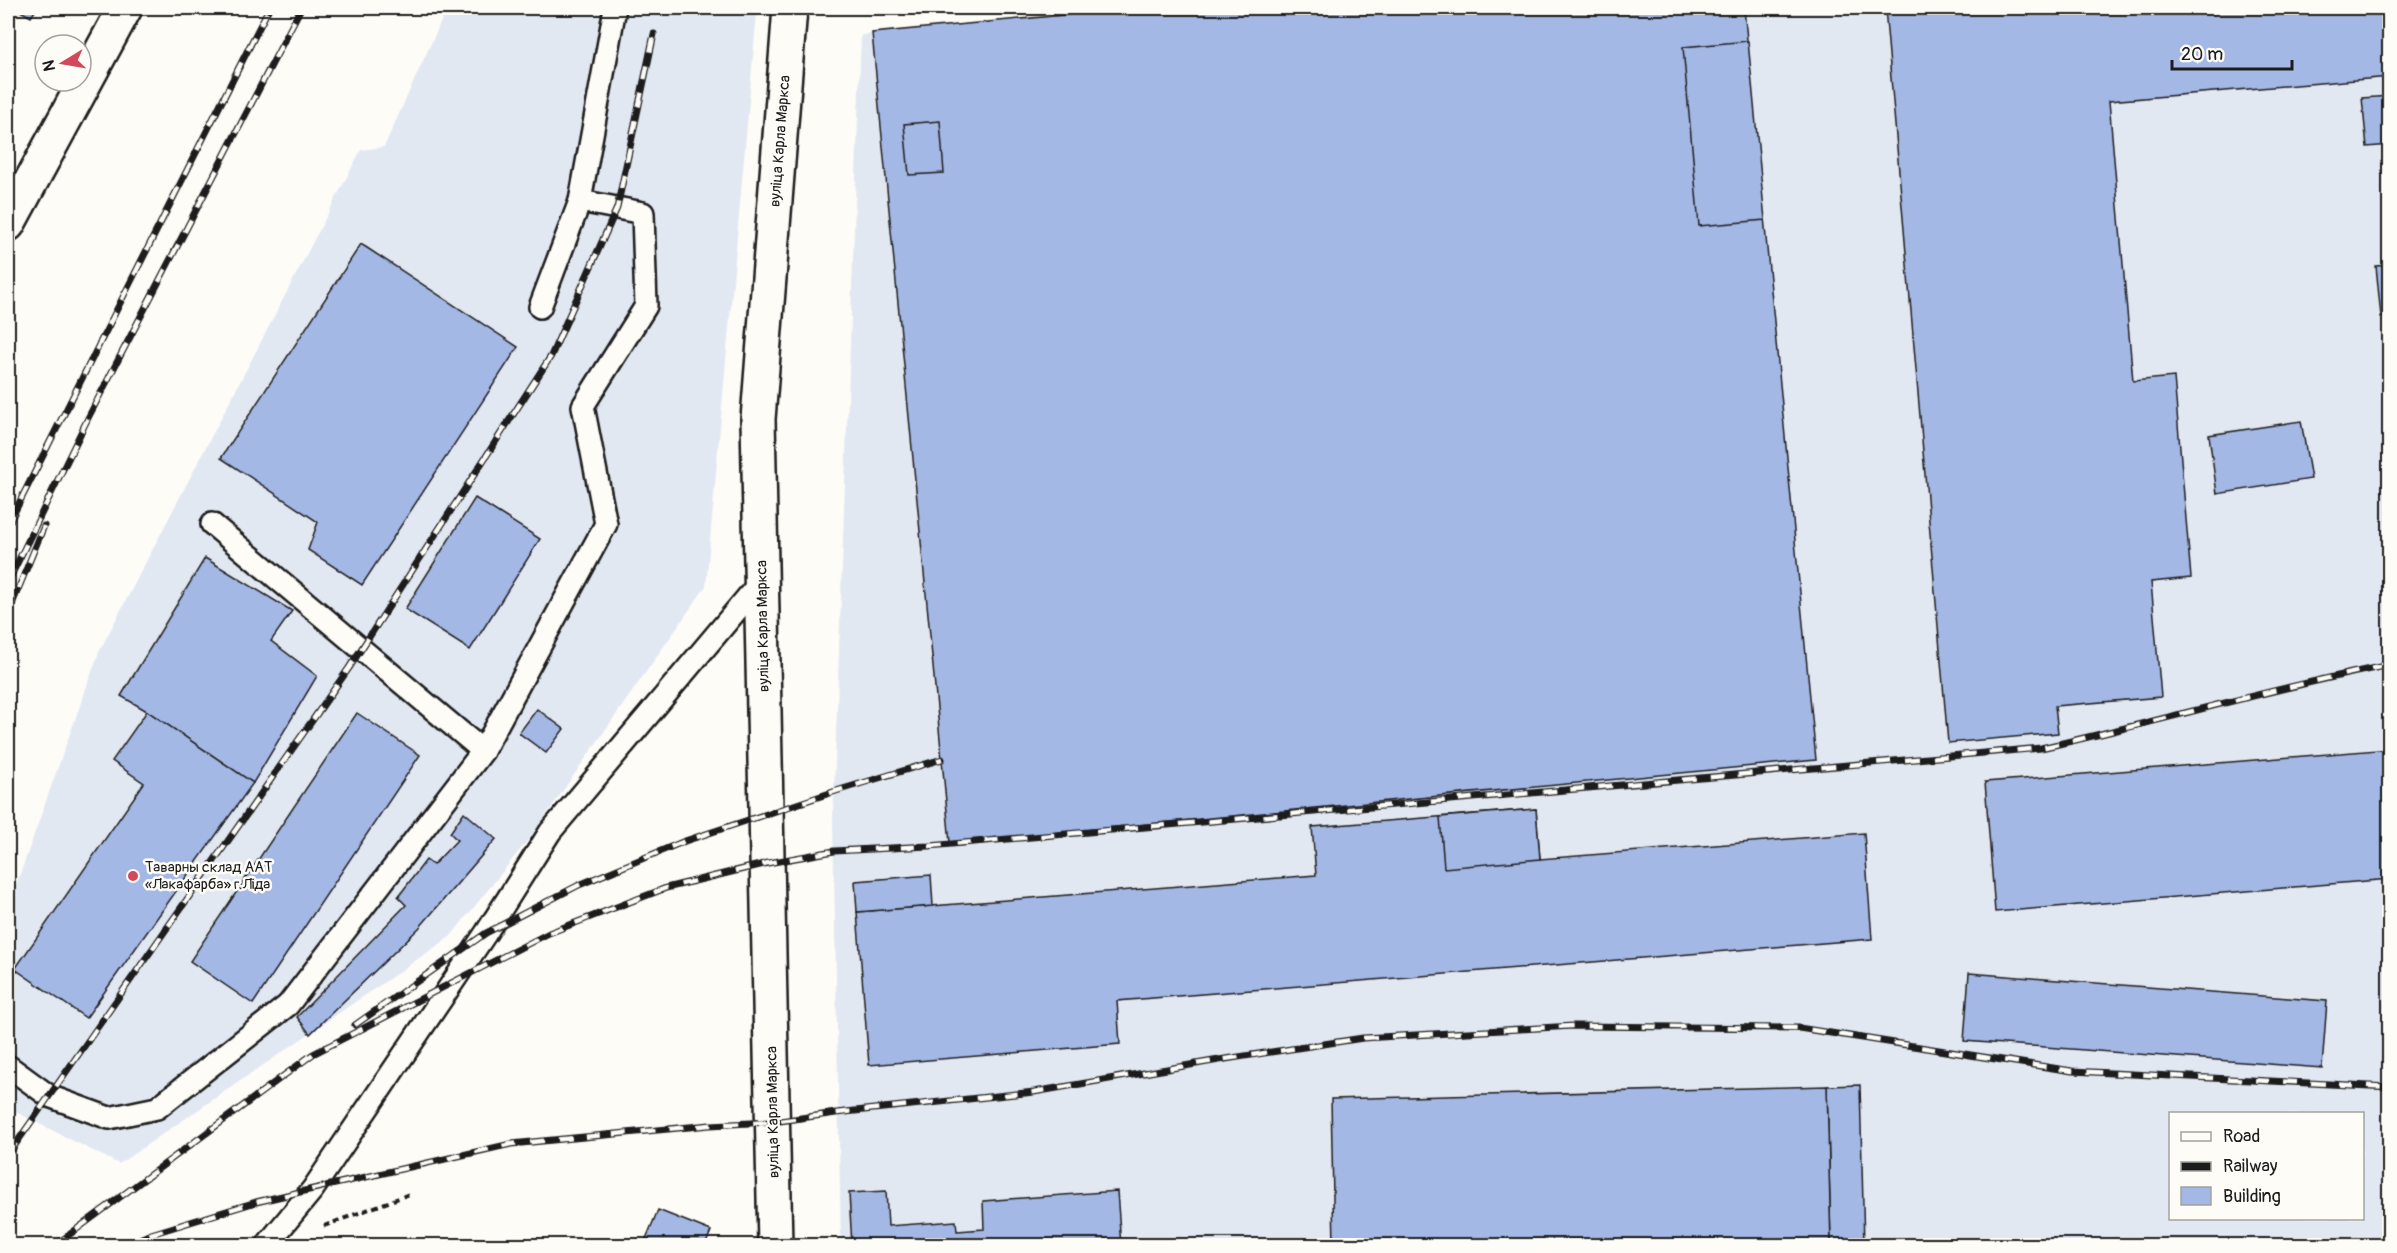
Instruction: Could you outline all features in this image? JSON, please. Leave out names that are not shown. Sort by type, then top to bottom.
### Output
[{"type":"main road","points":[[8,224],[124,8]]},
{"type":"main road","name":"вуліца Карла Маркса","points":[[775,1245],[758,418],[790,8]]},
{"type":"lane","points":[[540,307],[580,201],[615,8]]},
{"type":"lane","points":[[8,1066],[49,1096],[109,1118],[158,1108],[288,1005],[483,751],[606,524],[583,406],[646,306],[643,213],[580,201]]},
{"type":"lane","points":[[212,524],[483,751]]},
{"type":"lane","points":[[266,1245],[313,1189],[486,933],[550,832],[762,580]]},
{"type":"path","points":[[316,1230],[412,1193]]},
{"type":"shaded area","points":[[447,8],[753,8],[757,12],[706,586],[532,835],[450,937],[119,1164],[8,1108],[8,908],[99,652],[361,150],[384,147]]},
{"type":"shaded area","points":[[1138,8],[2389,8],[2389,1245],[841,1246],[833,819],[861,35]]},
{"type":"building","points":[[15,8],[37,8],[31,17]]},
{"type":"building","points":[[1138,8],[1744,8],[1816,760],[950,843],[872,33]]},
{"type":"building","points":[[1885,8],[2390,8],[2390,77],[2109,101],[2133,381],[2174,377],[2191,578],[2151,582],[2161,697],[2055,706],[2058,733],[1948,743]]},
{"type":"building","points":[[1748,41],[1765,220],[1699,226],[1683,47]]},
{"type":"building","points":[[2390,96],[2390,145],[2367,147],[2362,98]]},
{"type":"building","points":[[940,121],[944,173],[909,175],[904,124]]},
{"type":"building","points":[[361,244],[518,347],[362,585],[308,550],[318,522],[221,458]]},
{"type":"building","points":[[2390,265],[2390,316],[2381,317],[2376,266]]},
{"type":"building","points":[[2301,421],[2311,479],[2217,494],[2209,435]]},
{"type":"building","points":[[475,498],[540,539],[470,650],[405,609]]},
{"type":"building","points":[[205,558],[292,611],[271,641],[317,676],[253,783],[121,696]]},
{"type":"building","points":[[537,709],[564,729],[546,753],[519,733]]},
{"type":"building","name":"Таварны склад ААТ «Лакафарба» г.Ліда","points":[[147,711],[253,783],[86,1018],[15,969],[144,783],[112,761]]},
{"type":"building","points":[[357,713],[420,755],[253,1004],[190,961]]},
{"type":"building","points":[[2390,749],[2390,879],[1995,912],[1985,782]]},
{"type":"building","points":[[1536,809],[1540,859],[1864,833],[1872,939],[1117,1001],[1120,1044],[869,1065],[857,912],[1316,875],[1312,827]]},
{"type":"building","points":[[1536,809],[1540,859],[1444,868],[1440,817]]},
{"type":"building","points":[[464,812],[496,839],[419,928],[310,1034],[297,1017],[406,905],[398,897],[426,860],[433,865],[457,840],[450,833]]},
{"type":"building","points":[[931,875],[933,906],[857,912],[855,881]]},
{"type":"building","points":[[1969,973],[2327,1001],[2322,1068],[1964,1041]]},
{"type":"building","points":[[1860,1085],[1864,1246],[1831,1246],[1827,1086]]},
{"type":"building","points":[[1827,1086],[1831,1246],[1334,1246],[1331,1099]]},
{"type":"building","points":[[886,1191],[888,1226],[956,1221],[957,1231],[984,1229],[983,1201],[1117,1191],[1121,1246],[852,1246],[849,1193]]},
{"type":"building","points":[[658,1210],[711,1231],[705,1246],[643,1246]]},
{"type":"railway","points":[[8,525],[269,8]]},
{"type":"railway","points":[[8,582],[88,418],[301,8]]},
{"type":"railway","points":[[8,1155],[349,668],[551,356],[617,208],[654,34]]},
{"type":"railway","points":[[8,614],[44,526]]},
{"type":"railway","points":[[54,1246],[313,1054],[549,933],[666,888],[768,863],[834,851],[929,846],[2041,748],[2302,684],[2390,665]]},
{"type":"railway","points":[[355,1025],[486,933],[579,885],[685,841],[942,759]]},
{"type":"railway","points":[[124,1246],[151,1234],[256,1202],[511,1144],[710,1125],[773,1122],[1034,1092],[1363,1038],[1573,1026],[1799,1028],[2072,1071],[2390,1087]]},
{"type":"place","name":"Таварны склад ААТ «Лакафарба» г.Ліда","points":[[133,876]]}]
